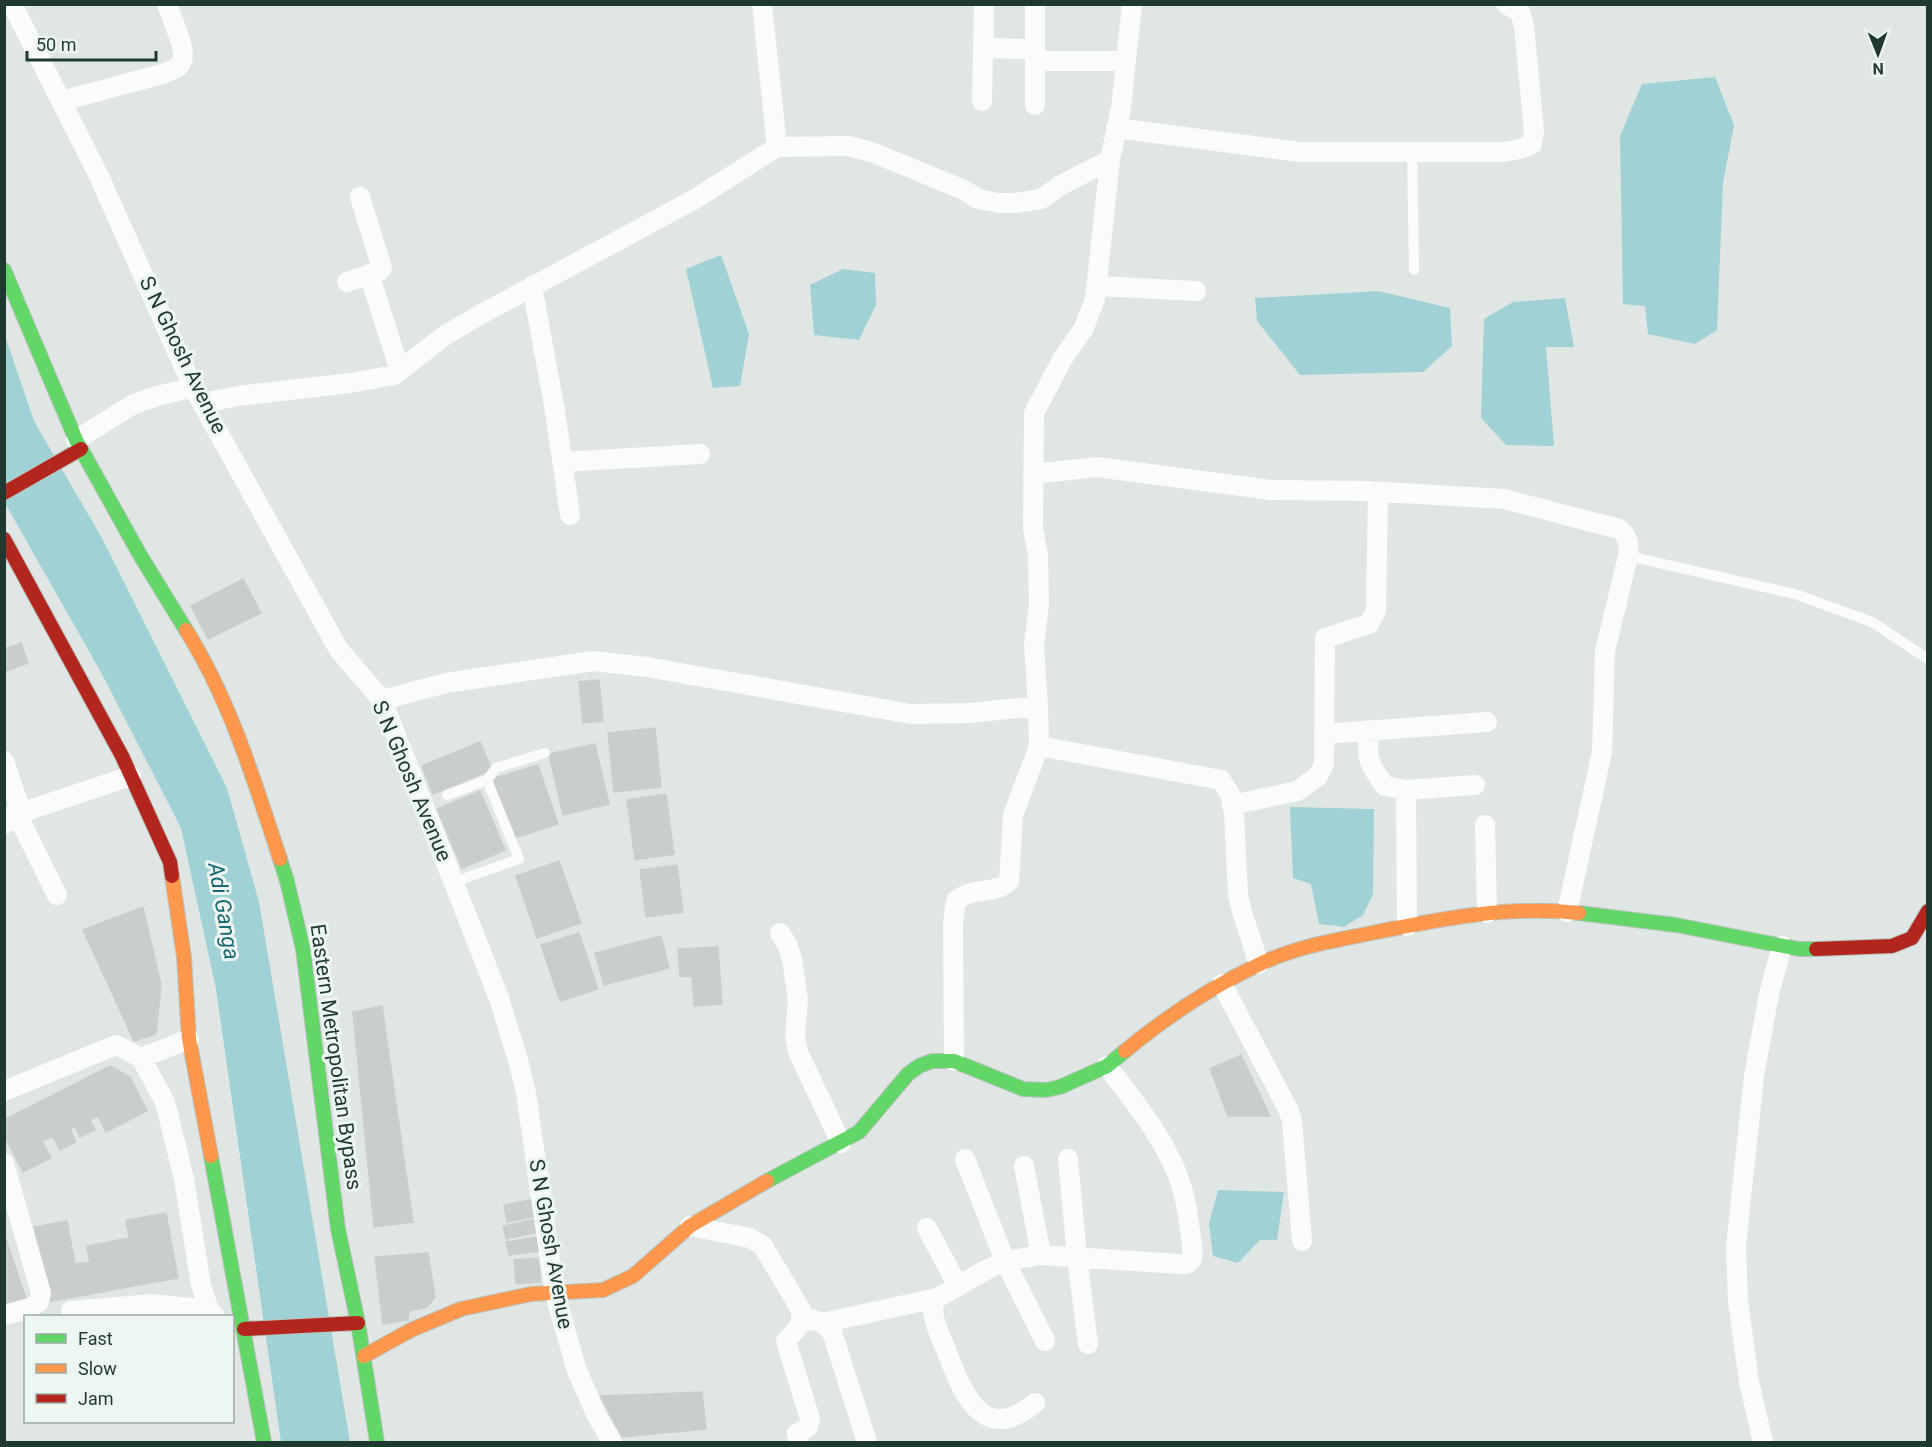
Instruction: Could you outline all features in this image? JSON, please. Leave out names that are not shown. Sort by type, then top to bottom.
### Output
[{"type":"main road","name":"Eastern Metropolitan Bypass","points":[[4,270],[78,444],[140,555],[200,652],[223,699],[252,775],[286,881],[303,949],[338,1229],[358,1323],[377,1443]]},
{"type":"main road","points":[[4,493],[55,465],[78,444]]},
{"type":"main road","points":[[4,539],[131,776],[170,862],[184,957],[189,1039],[239,1325],[264,1443]]},
{"type":"main road","points":[[364,1356],[411,1330],[460,1310],[511,1297],[603,1290],[613,1287],[643,1268],[690,1226],[739,1196],[841,1143],[866,1125],[908,1074],[919,1066],[932,1061],[954,1061],[1012,1086],[1037,1090],[1060,1087],[1107,1066],[1152,1029],[1258,963],[1304,947],[1407,926],[1487,913],[1567,912],[1695,928],[1782,946],[1815,949],[1892,946],[1922,938],[1928,911]]},
{"type":"main road","points":[[239,1325],[358,1323]]},
{"type":"street","name":"S N Ghosh Avenue","points":[[12,4],[98,174],[198,395],[339,650],[382,700],[500,998],[526,1094],[555,1294],[577,1371],[591,1404],[612,1443]]},
{"type":"street","points":[[62,101],[162,74],[176,68],[182,61],[183,52],[167,4]]},
{"type":"street","points":[[762,4],[777,147]]},
{"type":"street","points":[[982,101],[984,4]]},
{"type":"street","points":[[1035,4],[1035,105]]},
{"type":"street","points":[[954,1061],[953,923],[956,901],[969,892],[1003,886],[1009,881],[1013,815],[1038,746],[1034,645],[1039,605],[1038,555],[1033,529],[1034,413],[1063,358],[1084,328],[1095,299],[1110,160],[1121,108],[1132,4]]},
{"type":"street","points":[[1116,128],[1300,152],[1503,152],[1520,149],[1532,144],[1534,131],[1524,26],[1520,12],[1506,4]]},
{"type":"street","points":[[982,48],[1035,55],[1126,61]]},
{"type":"street","points":[[78,444],[132,405],[154,397],[247,394],[350,383],[394,375],[444,336],[695,198],[777,147],[849,146],[874,153],[964,190],[978,199],[999,203],[1041,199],[1061,185],[1110,160]]},
{"type":"street","points":[[347,282],[381,270],[382,265],[360,197]]},
{"type":"street","points":[[369,274],[400,370]]},
{"type":"street","points":[[532,286],[570,515]]},
{"type":"street","points":[[1097,286],[1196,291]]},
{"type":"street","points":[[562,462],[700,454]]},
{"type":"street","points":[[1033,474],[1097,468],[1272,490],[1378,492],[1504,499],[1618,529],[1626,534],[1629,542],[1628,556],[1605,651],[1602,752],[1567,912]]},
{"type":"street","points":[[1232,805],[1297,791],[1318,776],[1324,764],[1324,638],[1369,624],[1376,612],[1378,492]]},
{"type":"street","points":[[382,700],[446,682],[593,661],[647,667],[911,714],[969,713],[1038,706]]},
{"type":"street","points":[[1324,734],[1488,722]]},
{"type":"street","points":[[1369,730],[1367,754],[1376,774],[1385,786],[1406,790],[1475,785]]},
{"type":"street","points":[[1038,746],[1221,780],[1231,796],[1238,895],[1245,928],[1258,963]]},
{"type":"street","points":[[4,761],[19,806],[11,819]]},
{"type":"street","points":[[11,819],[131,776]]},
{"type":"street","points":[[1406,790],[1407,926]]},
{"type":"street","points":[[11,819],[57,895]]},
{"type":"street","points":[[1485,825],[1487,913]]},
{"type":"street","points":[[780,933],[792,958],[798,1000],[795,1035],[798,1052],[841,1143]]},
{"type":"street","points":[[1763,1443],[1749,1382],[1738,1301],[1736,1246],[1754,1076],[1769,994],[1782,946]]},
{"type":"street","points":[[1222,984],[1288,1109],[1292,1121],[1302,1241]]},
{"type":"street","points":[[141,1058],[189,1039]]},
{"type":"street","points":[[4,1091],[116,1045],[141,1058],[165,1102],[184,1179],[201,1285],[212,1313],[152,1304],[72,1311]]},
{"type":"street","points":[[822,1323],[937,1298],[1005,1261],[1041,1255],[1180,1264],[1191,1261],[1193,1256],[1186,1203],[1178,1175],[1135,1102],[1107,1066]]},
{"type":"street","points":[[966,1159],[1005,1261],[1045,1341]]},
{"type":"street","points":[[1068,1159],[1088,1344]]},
{"type":"street","points":[[4,1163],[10,1201],[41,1293],[39,1302],[30,1308],[4,1315]]},
{"type":"street","points":[[1024,1166],[1041,1255]]},
{"type":"street","points":[[690,1226],[750,1238],[759,1242],[768,1252],[801,1310],[800,1326],[786,1341],[810,1419],[808,1427],[797,1434],[799,1443]]},
{"type":"street","points":[[927,1228],[958,1286]]},
{"type":"street","points":[[937,1298],[933,1311],[936,1324],[954,1371],[972,1403],[981,1413],[992,1418],[1006,1419],[1023,1413],[1035,1403]]},
{"type":"street","points":[[802,1317],[822,1323],[832,1332],[867,1443]]},
{"type":"lane","points":[[1412,152],[1414,270]]},
{"type":"lane","points":[[1628,556],[1796,594],[1872,622],[1928,659]]},
{"type":"lane","points":[[447,795],[487,780],[496,768],[545,753]]},
{"type":"lane","points":[[454,882],[519,859],[487,780]]},
{"type":"water","points":[[1715,77],[1734,125],[1723,183],[1717,330],[1695,344],[1648,334],[1645,306],[1623,304],[1620,136],[1642,84]]},
{"type":"water","points":[[721,255],[749,334],[740,386],[713,388],[686,269]]},
{"type":"water","points":[[843,269],[875,273],[876,305],[859,340],[814,335],[810,285]]},
{"type":"water","points":[[1378,291],[1450,308],[1452,346],[1423,372],[1300,375],[1257,321],[1255,298]]},
{"type":"water","points":[[1565,298],[1574,347],[1546,347],[1554,446],[1506,445],[1481,418],[1484,319],[1513,302]]},
{"type":"water","name":"Adi Ganga","points":[[4,333],[34,421],[103,540],[227,788],[259,902],[350,1442],[281,1442],[216,989],[181,828],[103,676],[5,503]]},
{"type":"water","points":[[1290,807],[1374,809],[1373,894],[1363,915],[1344,927],[1319,924],[1311,884],[1293,878]]},
{"type":"water","points":[[1218,1190],[1284,1192],[1277,1240],[1260,1240],[1238,1263],[1213,1256],[1209,1224]]},
{"type":"building","points":[[243,579],[261,613],[208,639],[191,606]]},
{"type":"building","points":[[21,643],[28,663],[4,672],[4,649]]},
{"type":"building","points":[[599,680],[603,721],[583,723],[579,682]]},
{"type":"building","points":[[655,728],[661,787],[614,792],[608,733]]},
{"type":"building","points":[[480,742],[492,770],[433,794],[422,766]]},
{"type":"building","points":[[595,744],[609,804],[563,815],[549,754]]},
{"type":"building","points":[[538,765],[558,824],[511,839],[492,779]]},
{"type":"building","points":[[480,791],[505,850],[462,868],[437,809]]},
{"type":"building","points":[[666,794],[674,854],[635,860],[627,800]]},
{"type":"building","points":[[559,861],[581,923],[537,938],[516,876]]},
{"type":"building","points":[[677,865],[683,912],[646,917],[640,870]]},
{"type":"building","points":[[143,907],[161,985],[156,1034],[134,1041],[83,930]]},
{"type":"building","points":[[579,933],[598,989],[560,1001],[541,945]]},
{"type":"building","points":[[661,936],[669,968],[604,985],[595,953]]},
{"type":"building","points":[[718,947],[722,1004],[694,1006],[692,976],[680,977],[678,949]]},
{"type":"building","points":[[382,1006],[413,1222],[374,1227],[353,1012]]},
{"type":"building","points":[[1241,1055],[1270,1116],[1228,1116],[1210,1069]]},
{"type":"building","points":[[110,1066],[130,1077],[147,1111],[106,1132],[98,1116],[90,1120],[95,1130],[80,1137],[75,1126],[70,1129],[76,1142],[60,1150],[53,1136],[42,1141],[51,1158],[23,1172],[4,1135],[4,1120]]},
{"type":"building","points":[[535,1199],[538,1216],[507,1222],[504,1205]]},
{"type":"building","points":[[166,1213],[178,1278],[48,1302],[34,1227],[67,1221],[75,1264],[90,1262],[87,1246],[129,1238],[126,1220]]},
{"type":"building","points":[[537,1219],[540,1232],[506,1239],[503,1226]]},
{"type":"building","points":[[4,1233],[26,1299],[4,1305],[5,1273]]},
{"type":"building","points":[[537,1237],[539,1251],[509,1255],[506,1242]]},
{"type":"building","points":[[428,1253],[435,1297],[427,1307],[409,1311],[408,1320],[383,1324],[375,1257]]},
{"type":"building","points":[[538,1258],[541,1282],[516,1284],[514,1260]]},
{"type":"building","points":[[702,1392],[706,1429],[622,1437],[600,1396]]},
{"type":"traffic: fast","points":[[4,270],[76,440],[140,555],[186,630]]},
{"type":"traffic: fast","points":[[280,859],[303,949],[338,1229],[358,1323],[377,1442]]},
{"type":"traffic: fast","points":[[1579,913],[1676,925],[1799,949],[1816,949]]},
{"type":"traffic: fast","points":[[767,1181],[859,1132],[908,1074],[932,1061],[954,1061],[1023,1089],[1046,1090],[1060,1087],[1107,1066],[1125,1051]]},
{"type":"traffic: fast","points":[[211,1156],[264,1442]]},
{"type":"traffic: slow","points":[[186,630],[216,684],[240,741],[280,859]]},
{"type":"traffic: slow","points":[[172,876],[184,957],[189,1039],[211,1156]]},
{"type":"traffic: slow","points":[[1125,1051],[1172,1015],[1223,983],[1272,959],[1300,949],[1449,918],[1501,912],[1579,913]]},
{"type":"traffic: slow","points":[[364,1356],[411,1330],[461,1309],[531,1294],[603,1290],[633,1276],[690,1226],[767,1181]]},
{"type":"traffic: jam","points":[[4,493],[81,449]]},
{"type":"traffic: jam","points":[[4,539],[122,756],[170,862],[172,876]]},
{"type":"traffic: jam","points":[[1816,949],[1892,946],[1912,938],[1928,911]]},
{"type":"traffic: jam","points":[[244,1329],[358,1323]]}]
